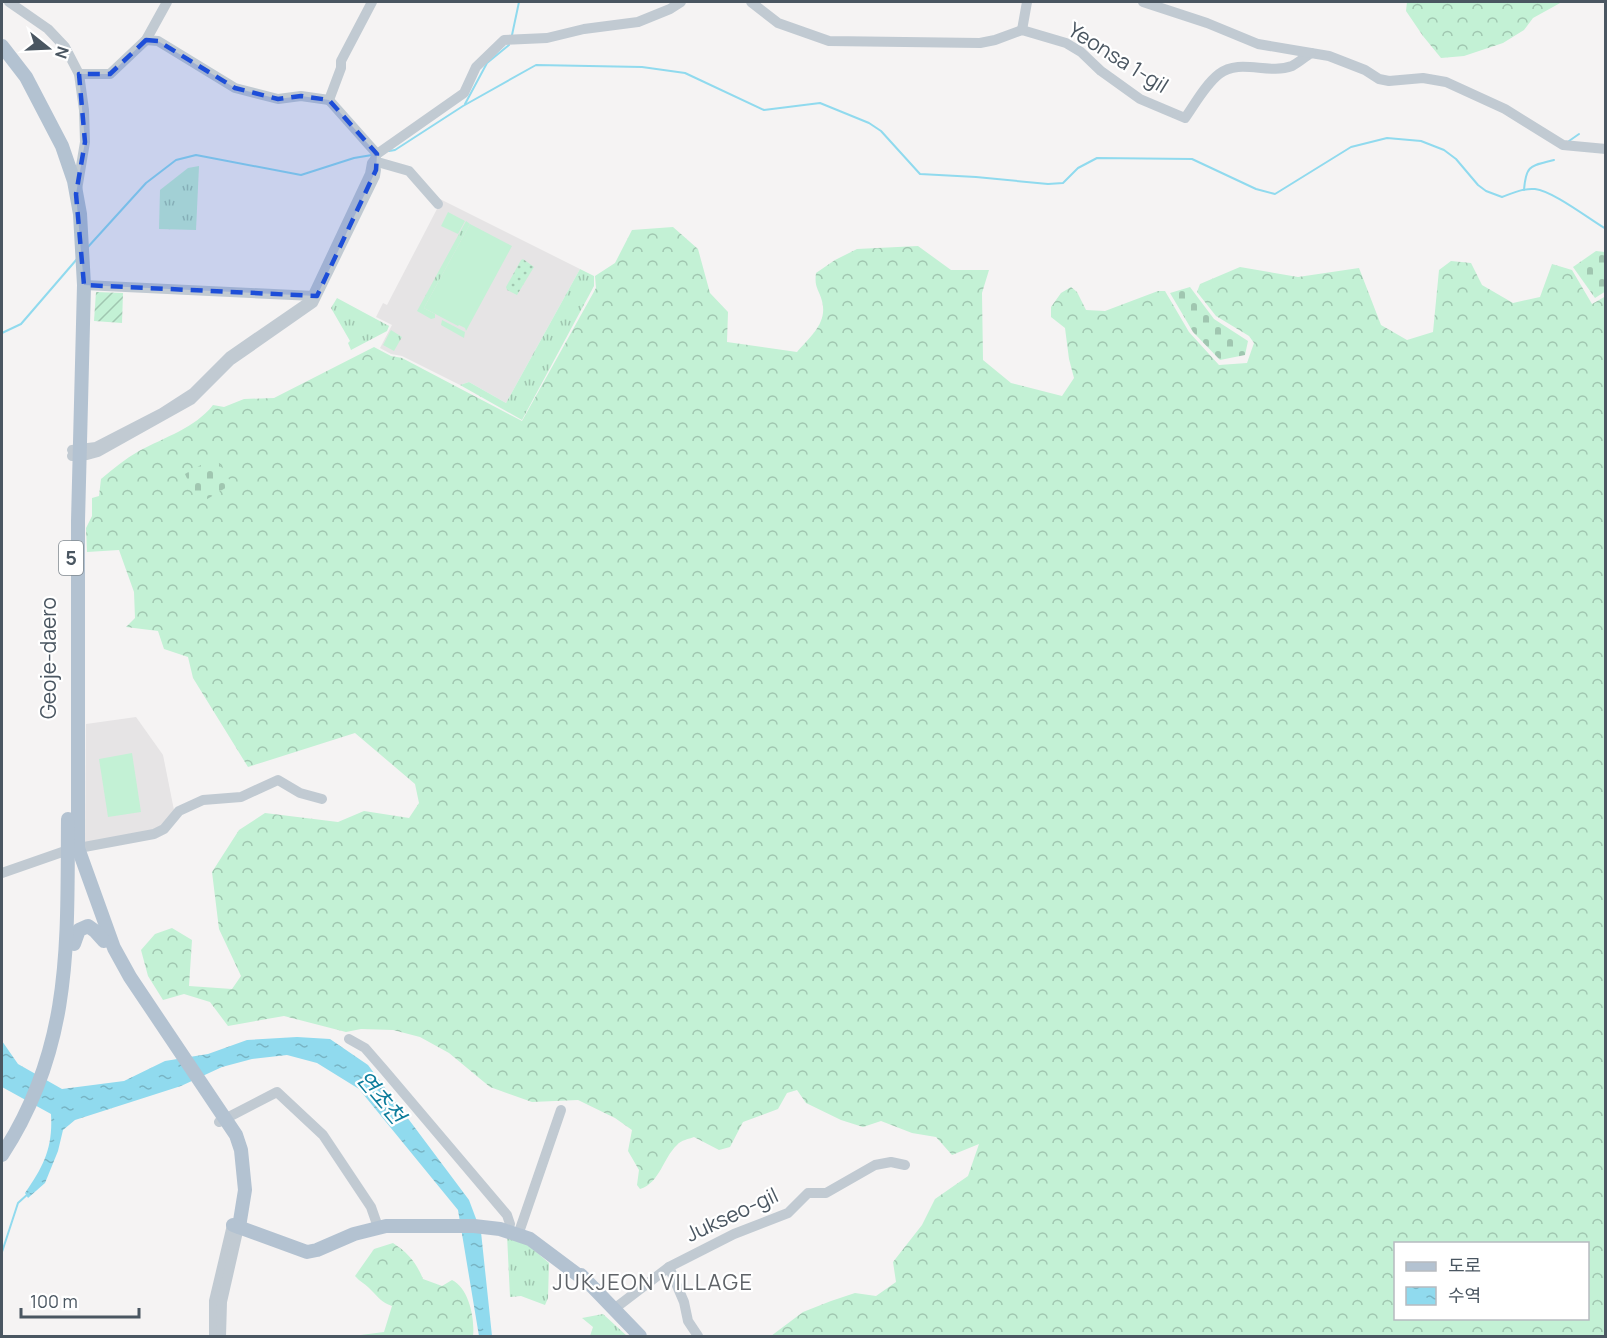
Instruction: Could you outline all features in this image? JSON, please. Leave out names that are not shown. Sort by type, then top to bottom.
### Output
[{"type":"main road","name":"Geoje-daero","points":[[2,46],[26,77],[62,146],[76,194],[80,256],[73,849],[64,983],[49,1065]]},
{"type":"main road","name":"Geoje-daero","points":[[2,58],[38,112],[58,150],[67,184],[84,285],[76,453],[78,521],[77,820],[73,849]]},
{"type":"main road","points":[[73,849],[77,870],[104,941],[123,980],[239,1142],[245,1190],[236,1222],[307,1252],[377,1225],[450,1223],[534,1233],[575,1267],[639,1336]]},
{"type":"main road","points":[[73,849],[114,948],[172,1047]]},
{"type":"main road","name":"Geoje-daero","points":[[2,1168],[21,1139],[67,1011],[74,944],[77,870]]},
{"type":"main road","points":[[74,944],[79,930],[88,926],[104,941]]},
{"type":"main road","name":"Geoje-daero","points":[[2,1155],[28,1116]]},
{"type":"street","points":[[9,2],[32,15],[48,29],[65,47],[79,74],[84,110],[85,142],[76,194]]},
{"type":"street","points":[[79,74],[110,74],[146,40],[167,2]]},
{"type":"street","points":[[329,100],[341,68],[341,60],[372,2]]},
{"type":"street","points":[[76,453],[98,452],[191,400],[230,361],[310,306],[370,174],[372,163],[378,154],[464,93],[476,67],[504,40],[547,38],[584,29],[639,22],[681,2]]},
{"type":"street","points":[[751,2],[778,23],[828,41],[980,43],[1022,30],[1027,2]]},
{"type":"street","points":[[1143,2],[1207,23],[1258,44],[1329,56],[1365,70],[1378,79],[1389,81],[1423,78],[1446,82],[1505,109],[1563,145],[1605,149]]},
{"type":"street","name":"Yeonsa 1-gil","points":[[1022,30],[1066,43],[1081,52],[1101,71],[1140,99],[1185,118],[1220,73],[1239,66],[1268,69],[1291,66],[1311,53]]},
{"type":"street","points":[[146,40],[158,41],[235,88],[278,99],[301,96],[329,100],[378,154],[409,171],[438,204]]},
{"type":"street","points":[[84,285],[315,296]]},
{"type":"street","points":[[2,873],[73,849],[154,834],[164,829],[179,811],[203,800],[241,798],[278,780],[300,793],[322,799]]},
{"type":"street","points":[[349,1039],[365,1048],[386,1071],[507,1215],[513,1229]]},
{"type":"street","points":[[222,1121],[277,1092],[323,1135],[371,1208],[377,1225]]},
{"type":"street","points":[[513,1229],[563,1110]]},
{"type":"street","name":"Jukseo-gil","points":[[614,1310],[669,1267],[725,1238],[788,1213],[808,1194],[826,1193],[875,1165],[891,1161],[904,1165]]},
{"type":"street","points":[[214,1336],[214,1301],[236,1222]]},
{"type":"street","points":[[221,1336],[222,1302],[236,1222]]},
{"type":"street","points":[[669,1267],[684,1302],[688,1321],[698,1336]]},
{"type":"highlighted area","points":[[146,40],[158,41],[235,88],[278,99],[301,96],[329,100],[377,154],[376,170],[317,296],[84,285],[76,194],[85,142],[79,74],[110,74]]},
{"type":"shaded area","points":[[436,197],[580,269],[506,403],[469,382],[460,385],[402,356],[391,354],[380,348],[392,325],[376,317],[383,303],[387,305],[438,207]]},
{"type":"shaded area","points":[[136,717],[163,755],[174,810],[163,828],[85,845],[86,724]]},
{"type":"green space","points":[[1407,2],[1562,2],[1533,18],[1524,30],[1503,43],[1464,56],[1441,58],[1406,11]]},
{"type":"green space","points":[[199,166],[196,230],[159,229],[160,190],[188,168]]},
{"type":"green space","points":[[448,212],[465,221],[458,234],[441,226]]},
{"type":"green space","points":[[466,221],[470,224],[424,308],[435,314],[435,318],[431,319],[417,311]]},
{"type":"green space","points":[[470,224],[512,246],[466,331],[465,328],[424,308]]},
{"type":"green space","points":[[673,227],[698,249],[710,293],[728,312],[727,342],[797,352],[817,329],[822,316],[822,301],[816,285],[816,273],[857,249],[918,246],[951,270],[989,270],[982,293],[983,360],[1011,383],[1062,396],[1074,378],[1065,328],[1051,317],[1051,307],[1061,293],[1071,287],[1077,292],[1086,310],[1105,311],[1158,291],[1165,291],[1189,332],[1219,365],[1247,363],[1254,343],[1249,336],[1216,316],[1197,292],[1200,284],[1240,267],[1298,277],[1359,268],[1381,325],[1407,340],[1433,332],[1439,270],[1451,261],[1471,263],[1482,285],[1513,303],[1540,297],[1552,264],[1572,270],[1592,304],[1606,296],[1605,1336],[771,1336],[803,1312],[855,1293],[876,1296],[896,1282],[893,1262],[922,1225],[935,1199],[968,1176],[979,1144],[952,1155],[936,1137],[912,1133],[881,1121],[863,1127],[841,1120],[806,1103],[797,1090],[787,1093],[778,1109],[743,1122],[730,1147],[719,1150],[694,1137],[681,1142],[672,1150],[657,1176],[647,1186],[640,1189],[637,1185],[639,1170],[628,1151],[632,1130],[615,1118],[578,1100],[532,1102],[490,1087],[449,1053],[420,1037],[393,1030],[361,1029],[346,1032],[284,1016],[228,1026],[210,1002],[184,994],[163,1000],[148,976],[141,950],[155,934],[172,928],[192,940],[189,986],[232,989],[241,976],[219,929],[212,872],[239,830],[265,813],[338,822],[364,811],[409,818],[419,803],[415,784],[355,733],[248,767],[193,678],[188,657],[164,649],[158,631],[126,627],[135,618],[134,592],[119,550],[87,552],[86,528],[92,516],[92,498],[99,496],[101,479],[134,454],[189,426],[213,405],[224,407],[244,399],[274,398],[374,347],[391,356],[402,358],[522,421],[596,288],[595,276],[615,263],[632,230]]},
{"type":"green space","points":[[1596,251],[1605,252],[1606,291],[1595,298],[1573,267]]},
{"type":"green space","points":[[523,259],[534,267],[517,295],[507,290],[506,287]]},
{"type":"green space","points":[[580,269],[594,276],[594,286],[522,420],[460,385],[469,382],[506,403]]},
{"type":"green space","points":[[1190,287],[1214,319],[1248,341],[1245,355],[1220,360],[1193,332],[1170,293]]},
{"type":"green space","points":[[96,292],[123,293],[122,323],[94,321]]},
{"type":"green space","points":[[337,298],[389,326],[387,331],[351,350],[348,343],[350,341],[331,308]]},
{"type":"green space","points":[[442,320],[465,332],[464,338],[441,325]]},
{"type":"green space","points":[[391,330],[402,337],[394,351],[383,345]]},
{"type":"green space","points":[[215,457],[232,484],[199,504],[185,474]]},
{"type":"green space","points":[[132,753],[141,812],[108,817],[99,759]]},
{"type":"green space","points":[[507,1235],[527,1244],[549,1263],[548,1298],[545,1305],[521,1296],[510,1297]]},
{"type":"green space","points":[[393,1243],[411,1258],[423,1279],[442,1286],[452,1280],[458,1284],[470,1305],[473,1336],[353,1336],[384,1332],[392,1306],[380,1300],[355,1276],[374,1249]]},
{"type":"green space","points":[[603,1314],[627,1336],[590,1336],[593,1327],[582,1318]]},
{"type":"water","name":"연초천","points":[[297,1037],[330,1039],[368,1065],[469,1200],[481,1232],[492,1336],[479,1336],[458,1210],[359,1089],[317,1063],[287,1055],[252,1059],[222,1067],[181,1086],[75,1120],[63,1130],[58,1151],[45,1183],[28,1198],[25,1193],[46,1156],[51,1114],[2,1087],[2,1041],[18,1064],[62,1089],[124,1081],[165,1061],[208,1054],[247,1040]]},
{"type":"waterway","points":[[512,35],[519,2]]},
{"type":"waterway","points":[[465,104],[487,63],[509,45]]},
{"type":"waterway","points":[[389,151],[395,150],[463,106],[536,65],[642,67],[685,73],[764,110],[820,103],[869,123],[881,131],[920,174],[1048,184],[1063,183],[1078,168],[1097,158],[1192,159],[1256,189],[1275,194],[1351,147],[1387,138],[1421,141],[1444,150],[1456,159],[1486,191],[1502,197],[1526,189],[1543,191],[1606,229]]},
{"type":"waterway","points":[[1569,141],[1579,134]]},
{"type":"waterway","points":[[87,248],[146,183],[176,160],[196,155],[301,175],[354,158],[372,155]]},
{"type":"waterway","points":[[1524,190],[1528,171],[1535,165],[1554,160]]},
{"type":"waterway","points":[[2,333],[21,324],[77,259]]},
{"type":"waterway","points":[[2,1252],[18,1203],[29,1193]]},
{"type":"district","name":"JUKJEON VILLAGE","points":[[653,1282]]}]
